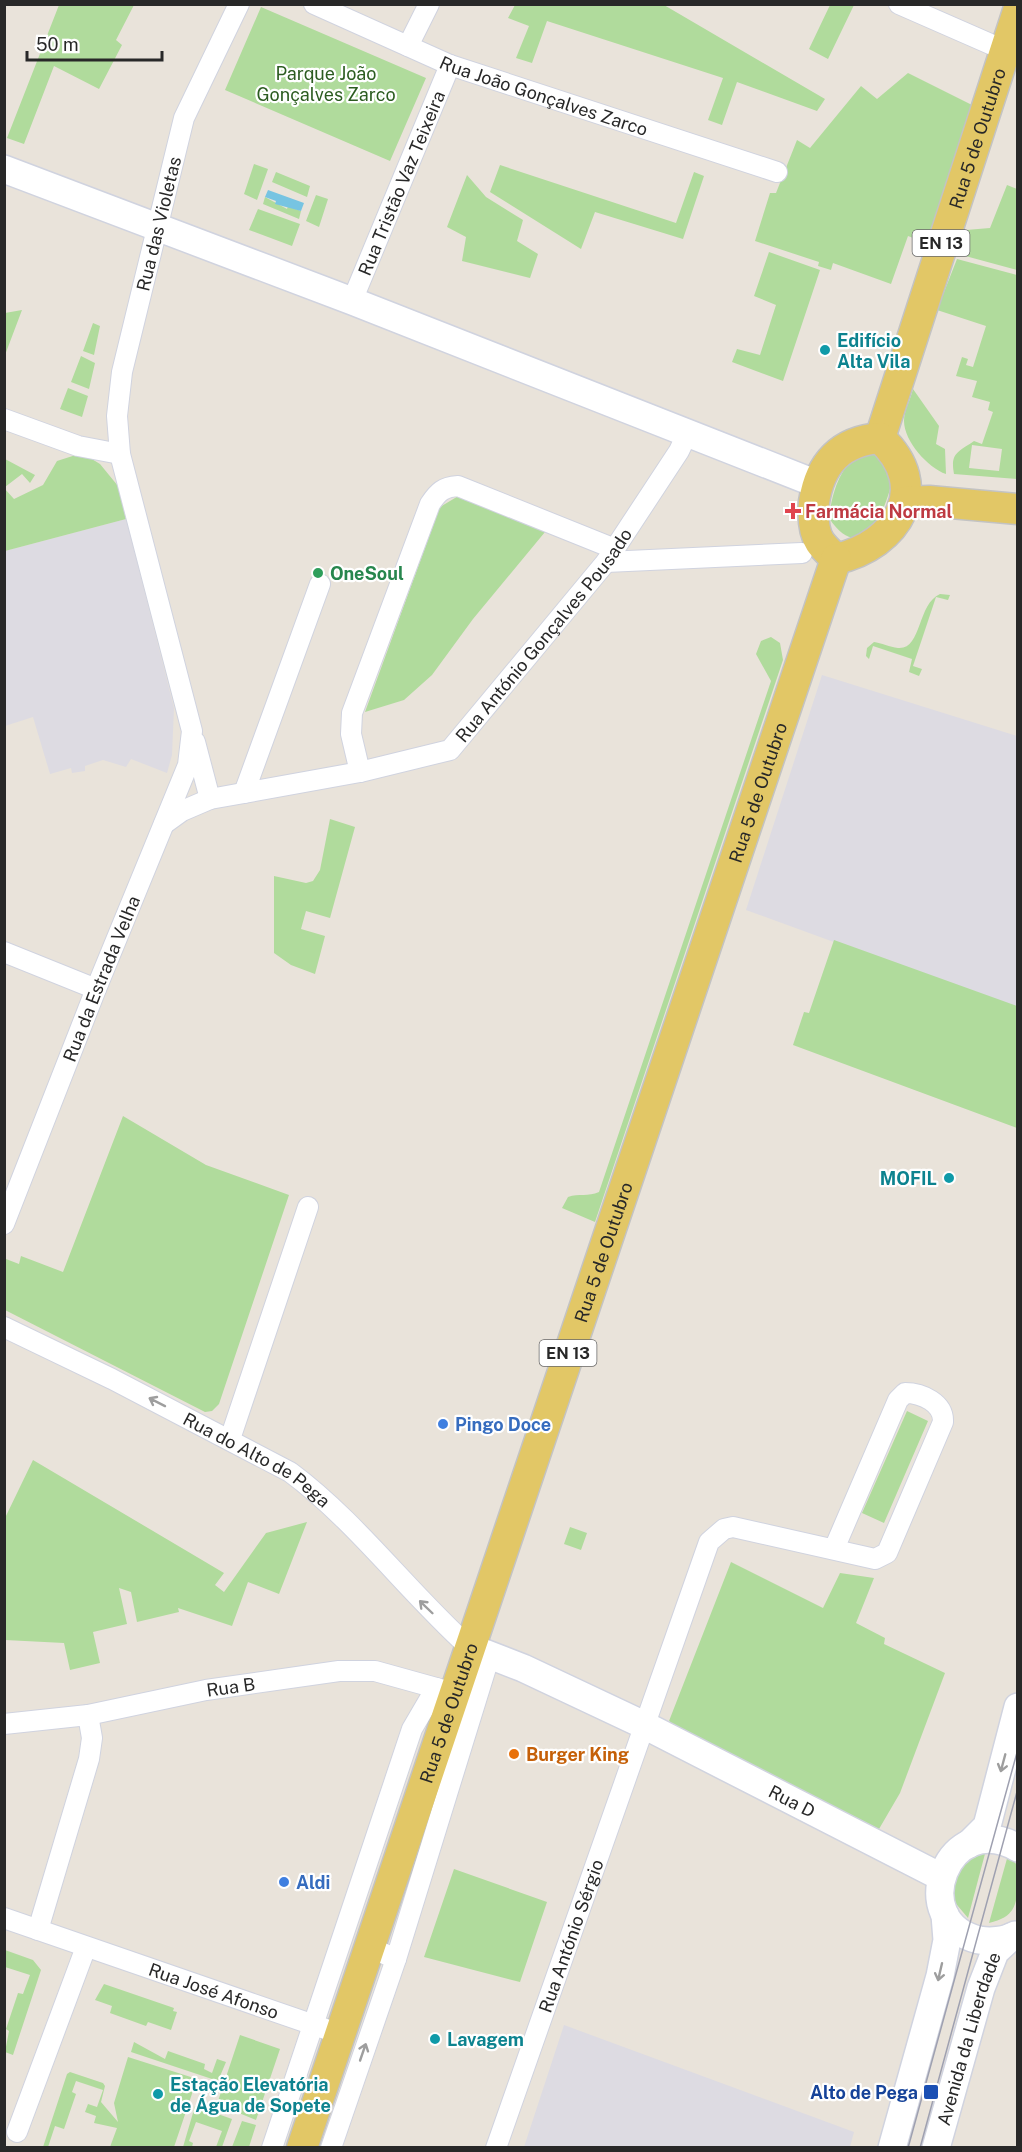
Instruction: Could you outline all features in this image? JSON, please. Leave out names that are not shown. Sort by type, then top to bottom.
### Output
[{"type":"main road","name":"Rua 5 de Outubro","points":[[880,438],[1017,12]]},
{"type":"main road","points":[[1017,491],[992,490],[917,502],[878,543],[855,555],[836,559],[820,542],[812,515],[817,484],[826,465],[843,449],[860,440],[880,438],[900,461],[917,502],[988,524],[1017,527]]},
{"type":"main road","points":[[917,502],[1017,509]]},
{"type":"main road","name":"Rua 5 de Outubro","points":[[302,2148],[342,2072],[326,2030],[369,1947],[445,1690],[480,1651],[836,559]]},
{"type":"street","name":"Rua das Violetas","points":[[120,454],[118,394],[156,227],[184,118],[238,4]]},
{"type":"street","name":"Rua João Gonçalves Zarco","points":[[314,4],[450,65],[777,172]]},
{"type":"street","points":[[408,46],[429,4]]},
{"type":"street","points":[[899,4],[1004,50]]},
{"type":"street","name":"Rua Tristão Vaz Teixeira","points":[[352,301],[450,65]]},
{"type":"street","points":[[4,169],[352,301],[817,484]]},
{"type":"street","points":[[4,419],[78,446],[120,454]]},
{"type":"street","name":"Rua António Gonçalves Pousado","points":[[164,824],[189,808],[210,799],[360,772],[450,750],[610,555],[688,432]]},
{"type":"street","name":"Rua da Estrada Velha","points":[[120,454],[210,799]]},
{"type":"street","points":[[360,772],[351,734],[352,713],[430,504],[437,493],[446,487],[458,486],[610,555],[802,553]]},
{"type":"street","points":[[243,793],[320,584]]},
{"type":"street","name":"Rua da Estrada Velha","points":[[4,1224],[96,989],[188,765],[192,731]]},
{"type":"street","points":[[4,952],[96,989]]},
{"type":"street","points":[[230,1439],[308,1207]]},
{"type":"street","name":"Rua do Alto de Pega","points":[[4,1327],[230,1439],[290,1472],[312,1488],[418,1599],[480,1651]]},
{"type":"street","name":"Rua António Sérgio","points":[[496,2148],[709,1542],[714,1535],[733,1527],[875,1559],[888,1552],[943,1422],[943,1412],[939,1405],[912,1393],[905,1393],[898,1400],[834,1549]]},
{"type":"street","name":"Rua D","points":[[480,1651],[644,1725],[941,1877]]},
{"type":"street","name":"Rua 5 de Outubro","points":[[332,2148],[342,2072],[396,1959],[480,1651]]},
{"type":"street","name":"Rua B","points":[[4,1724],[88,1715],[206,1690],[339,1671],[375,1671],[445,1690]]},
{"type":"street","name":"Rua 5 de Outubro","points":[[272,2148],[326,2030],[412,1729],[419,1713],[445,1690]]},
{"type":"street","points":[[892,2148],[940,1976],[947,1940],[945,1915],[939,1890],[941,1877],[947,1863],[987,1826],[1017,1707]]},
{"type":"street","points":[[38,1930],[89,1759],[92,1738],[88,1715]]},
{"type":"street","points":[[969,1844],[990,1840],[1017,1848]]},
{"type":"street","points":[[945,1915],[957,1929],[972,1938],[995,1941],[1014,1935]]},
{"type":"street","name":"Rua José Afonso","points":[[4,1918],[326,2030]]},
{"type":"street","name":"Avenida da Liberdade","points":[[936,2148],[981,1988],[995,1952],[1014,1935]]},
{"type":"street","points":[[17,2132],[86,1947]]},
{"type":"street","points":[[369,1947],[396,1959]]},
{"type":"shaded area","points":[[126,519],[174,708],[172,755],[167,773],[131,759],[126,767],[103,760],[85,766],[85,771],[72,773],[71,768],[50,774],[33,717],[5,726],[5,551]]},
{"type":"shaded area","points":[[822,675],[1017,736],[1017,1009],[746,910]]},
{"type":"shaded area","points":[[564,2025],[854,2132],[850,2147],[524,2147]]},
{"type":"green space","points":[[59,5],[134,5],[116,40],[122,45],[99,89],[54,66],[24,144],[7,138]]},
{"type":"green space","points":[[515,5],[664,5],[825,99],[817,111],[737,82],[722,125],[708,120],[723,78],[547,21],[532,63],[516,58],[529,26],[508,18]]},
{"type":"green space","points":[[830,5],[854,5],[828,59],[809,49]]},
{"type":"green space","name":"Parque João Gonçalves Zarco","points":[[261,7],[426,78],[390,161],[225,90]]},
{"type":"green space","points":[[908,73],[972,105],[948,186],[926,243],[908,236],[891,284],[833,263],[831,270],[818,266],[819,262],[755,241],[770,193],[776,193],[797,140],[810,148],[861,86],[877,99]]},
{"type":"green space","points":[[254,164],[268,169],[257,200],[244,194]]},
{"type":"green space","points":[[500,165],[676,223],[694,172],[704,176],[683,239],[595,212],[581,249],[490,192]]},
{"type":"green space","points":[[276,172],[310,186],[307,197],[272,182]]},
{"type":"green space","points":[[467,175],[486,197],[523,220],[517,241],[538,254],[530,278],[462,261],[466,237],[447,227]]},
{"type":"green space","points":[[1007,185],[1017,189],[1017,270],[958,254],[966,230],[990,228]]},
{"type":"green space","points":[[316,195],[328,199],[319,227],[306,221]]},
{"type":"green space","points":[[265,197],[287,209],[288,206],[301,211],[299,219],[263,204]]},
{"type":"green space","points":[[258,209],[300,224],[292,246],[249,230]]},
{"type":"green space","points":[[769,252],[820,270],[783,381],[732,362],[737,349],[760,355],[776,305],[754,296]]},
{"type":"green space","points":[[957,259],[1017,275],[1017,479],[954,474],[954,457],[974,441],[982,444],[993,412],[988,410],[990,402],[972,397],[977,381],[956,376],[962,357],[968,359],[966,365],[973,367],[986,326],[937,310]],"holes":[[[972,445],[1002,449],[999,471],[969,468]]]},
{"type":"green space","points":[[22,310],[5,355],[5,313]]},
{"type":"green space","points":[[93,323],[100,326],[94,355],[83,351]]},
{"type":"green space","points":[[81,356],[95,363],[89,389],[71,382]]},
{"type":"green space","points":[[68,388],[88,396],[82,417],[60,409]]},
{"type":"green space","points":[[913,389],[939,426],[936,444],[945,449],[946,474],[925,460],[908,437],[904,417]]},
{"type":"green space","points":[[82,453],[100,464],[118,486],[126,519],[5,551],[4,488],[14,499],[43,485],[57,461]]},
{"type":"green space","points":[[862,453],[876,454],[893,475],[880,516],[863,536],[853,538],[841,532],[829,518],[832,500],[842,473]]},
{"type":"green space","points":[[5,459],[35,475],[30,483],[22,474],[5,487]]},
{"type":"green space","points":[[460,495],[545,532],[473,619],[432,675],[404,700],[365,712],[440,507]]},
{"type":"green space","points":[[940,594],[950,595],[948,600],[936,597],[913,666],[922,669],[919,676],[909,672],[912,659],[873,646],[869,659],[866,656],[867,648],[874,642],[898,648],[906,647],[916,634],[927,607],[933,599]]},
{"type":"green space","points":[[771,637],[780,643],[783,660],[595,1222],[562,1208],[568,1197],[599,1192],[771,681],[756,654],[761,641]]},
{"type":"green space","points":[[330,819],[355,827],[330,918],[306,911],[301,929],[325,936],[315,974],[291,965],[274,953],[274,876],[306,883],[313,881],[320,870]]},
{"type":"green space","points":[[834,940],[1017,1006],[1017,1128],[793,1045],[804,1012],[809,1013]]},
{"type":"green space","points":[[123,1116],[206,1165],[289,1195],[219,1404],[212,1411],[205,1412],[5,1310],[6,1259],[19,1264],[21,1256],[63,1272]]},
{"type":"green space","points":[[907,1411],[928,1421],[884,1523],[862,1513]]},
{"type":"green space","points":[[33,1460],[224,1573],[215,1585],[224,1592],[266,1533],[307,1522],[279,1594],[248,1582],[232,1626],[178,1608],[179,1612],[137,1622],[131,1592],[119,1588],[127,1624],[93,1632],[100,1663],[70,1670],[64,1643],[5,1640],[5,1518]]},
{"type":"green space","points":[[570,1527],[587,1533],[581,1550],[564,1544]]},
{"type":"green space","points":[[731,1562],[823,1608],[840,1573],[874,1578],[856,1623],[885,1638],[884,1644],[945,1673],[900,1793],[879,1829],[678,1729],[669,1721]]},
{"type":"green space","points":[[986,1850],[968,1918],[952,1899],[954,1867]]},
{"type":"green space","points":[[1008,1855],[1017,1865],[1015,1903],[1007,1915],[989,1923]]},
{"type":"green space","points":[[454,1869],[547,1902],[520,1982],[424,1957]]},
{"type":"green space","points":[[5,1950],[33,1960],[41,1970],[13,2055],[5,2052],[9,2031],[6,2029],[18,1993],[23,1994],[30,1975],[5,1967]]},
{"type":"green space","points":[[104,1984],[174,2008],[173,2011],[177,2012],[171,2030],[148,2022],[146,2026],[110,2013],[112,2006],[95,2000]]},
{"type":"green space","points":[[240,2035],[280,2049],[256,2120],[217,2104]]},
{"type":"green space","points":[[134,2042],[165,2059],[168,2051],[205,2064],[204,2069],[212,2073],[217,2059],[226,2062],[218,2081],[131,2052]]},
{"type":"green space","points":[[128,2057],[197,2079],[174,2147],[110,2147],[117,2128],[94,2123],[96,2116],[85,2112],[88,2104],[97,2107],[103,2090],[76,2081],[72,2092],[76,2094],[64,2129],[55,2126],[48,2147],[43,2147],[67,2074],[70,2072],[103,2083],[105,2086],[101,2102],[118,2122],[114,2103]]},
{"type":"green space","points":[[195,2106],[232,2119],[222,2147],[216,2147],[222,2131],[196,2122],[189,2141],[193,2143],[192,2147],[183,2147]]},
{"type":"green space","points":[[242,2121],[256,2125],[249,2147],[232,2147]]},
{"type":"water","points":[[268,190],[304,203],[301,211],[275,204],[276,201],[265,197]]},
{"type":"tram line","points":[[908,2148],[1018,1749]]},
{"type":"tram line","points":[[920,2148],[1018,1788]]},
{"type":"place","name":"Edifício Alta Vila","points":[[825,350]]},
{"type":"place","name":"Farmácia Normal","points":[[793,511]]},
{"type":"place","name":"OneSoul","points":[[318,573]]},
{"type":"place","name":"MOFIL","points":[[949,1178]]},
{"type":"place","name":"Pingo Doce","points":[[443,1424]]},
{"type":"place","name":"Burger King","points":[[514,1754]]},
{"type":"place","name":"Aldi","points":[[284,1882]]},
{"type":"place","name":"Lavagem","points":[[435,2039]]},
{"type":"place","name":"Alto de Pega","points":[[931,2092]]},
{"type":"place","name":"Estação Elevatória de Água de Sopete","points":[[158,2094]]}]
